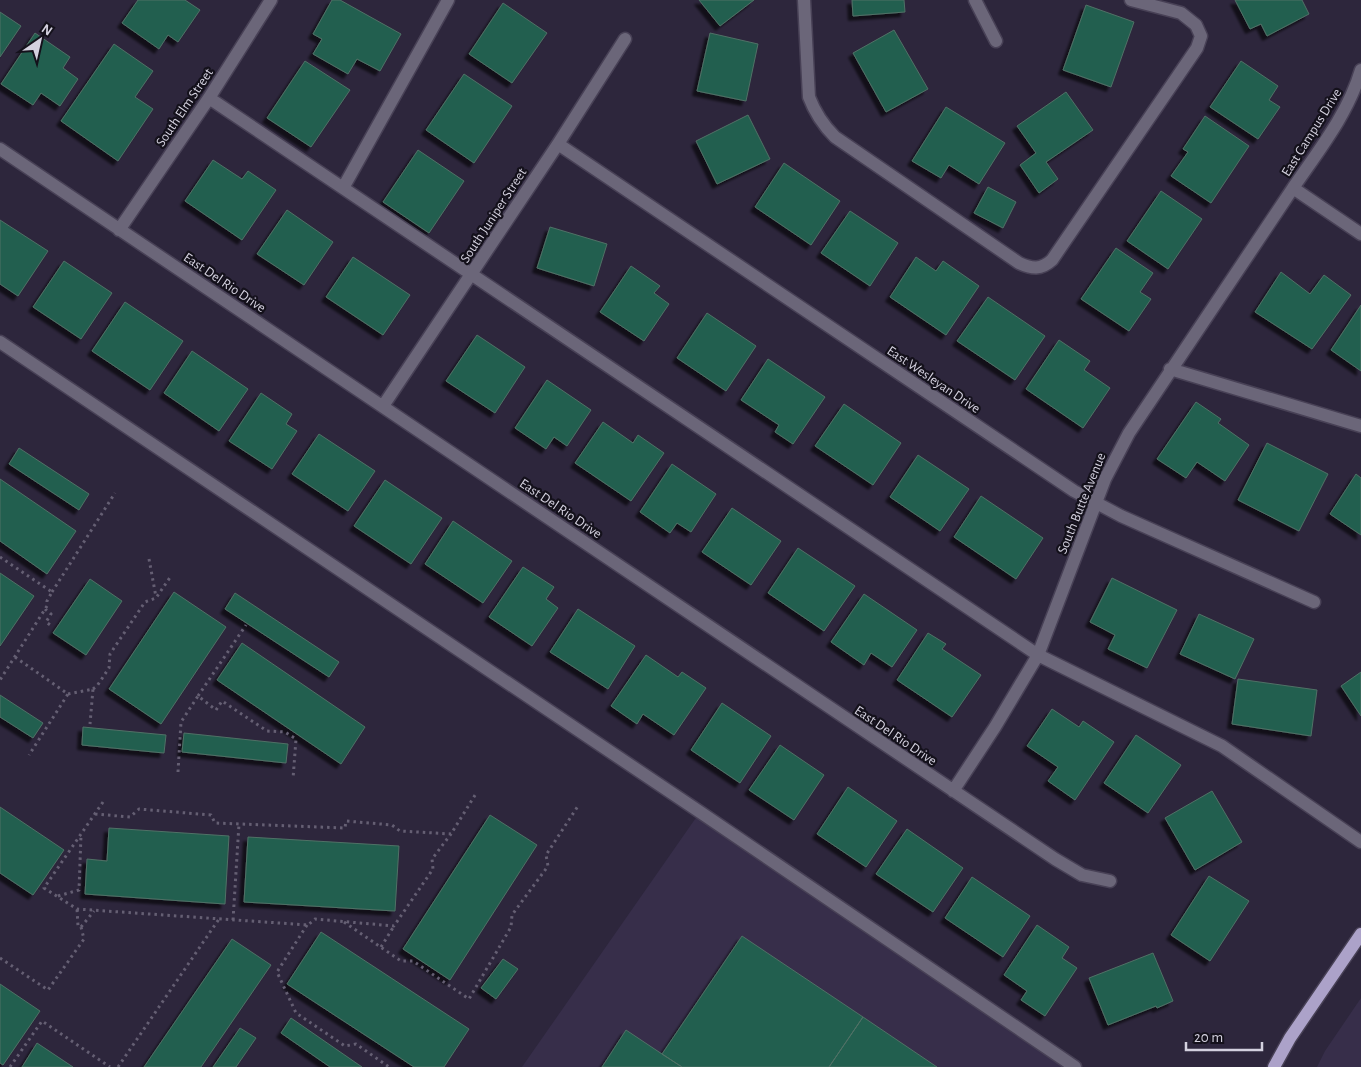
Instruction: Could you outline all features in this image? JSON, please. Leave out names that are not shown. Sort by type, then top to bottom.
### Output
[{"type":"main road","points":[[1274,1067],[1290,1038],[1361,934]]},
{"type":"street","name":"South Elm Street","points":[[119,230],[209,98],[271,0]]},
{"type":"street","points":[[343,188],[448,0]]},
{"type":"street","points":[[804,0],[809,97],[814,112],[825,126],[836,137],[1019,263],[1037,269],[1046,266],[1052,260],[1196,48],[1201,36],[1196,25],[1181,13],[1131,0]]},
{"type":"street","points":[[975,0],[996,41]]},
{"type":"street","name":"South Juniper Street","points":[[383,406],[558,144],[625,39]]},
{"type":"street","name":"East Campus Drive","points":[[1361,70],[1356,88],[1345,110],[1293,188],[1361,234]]},
{"type":"street","points":[[209,98],[470,276],[1038,655],[1222,746],[1361,842]]},
{"type":"street","name":"East Wesleyan Drive","points":[[558,144],[1070,488],[1096,503],[1314,602]]},
{"type":"street","name":"East Del Rio Drive","points":[[0,149],[1068,867],[1082,874],[1110,881]]},
{"type":"street","name":"South Butte Avenue","points":[[953,791],[995,727],[1038,655],[1116,456],[1170,369],[1293,188]]},
{"type":"street","points":[[0,342],[1075,1067]]},
{"type":"street","points":[[1170,369],[1361,426]]},
{"type":"path","points":[[0,680],[47,606],[47,601],[52,592],[115,494]]},
{"type":"path","points":[[0,557],[52,592]]},
{"type":"path","points":[[149,559],[156,598]]},
{"type":"path","points":[[14,657],[68,694],[93,689],[109,668],[110,654],[145,602],[156,598],[171,576]]},
{"type":"path","points":[[45,609],[51,614],[46,622],[53,627]]},
{"type":"path","points":[[178,772],[181,722],[246,625]]},
{"type":"path","points":[[90,724],[93,689]]},
{"type":"path","points":[[29,756],[68,694]]},
{"type":"path","points":[[198,696],[216,710],[222,702],[267,732],[285,732],[296,739],[293,779]]},
{"type":"path","points":[[381,947],[433,869],[432,859],[451,834],[478,792]]},
{"type":"path","points":[[103,802],[44,888],[77,909],[308,924]]},
{"type":"path","points":[[342,921],[402,961],[413,961],[469,999],[511,927],[512,915],[548,866],[546,855],[578,806]]},
{"type":"path","points":[[95,814],[130,818],[140,810],[210,815],[216,823],[346,828],[346,821],[392,825],[400,831],[451,834]]},
{"type":"path","points":[[233,920],[239,824]]},
{"type":"path","points":[[57,896],[78,890],[82,833]]},
{"type":"path","points":[[0,958],[48,990],[84,939],[78,926],[77,909]]},
{"type":"path","points":[[80,927],[95,910]]},
{"type":"path","points":[[389,1067],[356,1044],[345,1046],[296,1013],[277,972],[308,924],[315,918],[394,926]]},
{"type":"path","points":[[118,1067],[220,919]]},
{"type":"path","points":[[10,1067],[42,1022],[110,1067]]},
{"type":"shaded area","points":[[700,812],[1075,1067],[522,1067]]},
{"type":"shaded area","points":[[1361,998],[1361,1067],[1317,1067],[1325,1051]]},
{"type":"building","points":[[138,0],[185,0],[200,10],[178,42],[168,35],[159,49],[122,23]]},
{"type":"building","points":[[332,0],[340,0],[401,34],[380,71],[357,59],[348,74],[313,54],[322,39],[313,34]]},
{"type":"building","points":[[699,0],[754,0],[720,26]]},
{"type":"building","points":[[852,0],[904,0],[905,12],[853,16]]},
{"type":"building","points":[[1235,0],[1302,0],[1309,14],[1267,36],[1261,24],[1250,29]]},
{"type":"building","points":[[503,3],[547,33],[512,83],[469,54]]},
{"type":"building","points":[[1086,5],[1134,22],[1111,87],[1063,70]]},
{"type":"building","points":[[0,12],[21,26],[0,57]]},
{"type":"building","points":[[894,30],[928,89],[886,112],[853,53]]},
{"type":"building","points":[[35,33],[70,57],[63,68],[78,79],[60,106],[41,93],[33,105],[1,84]]},
{"type":"building","points":[[710,33],[758,44],[746,101],[697,91]]},
{"type":"building","points":[[114,44],[153,71],[135,97],[153,109],[118,161],[61,121]]},
{"type":"building","points":[[305,61],[350,90],[311,147],[267,118]]},
{"type":"building","points":[[1241,61],[1278,86],[1269,100],[1280,107],[1258,139],[1210,107]]},
{"type":"building","points":[[464,74],[512,106],[474,163],[426,130]]},
{"type":"building","points":[[1066,92],[1093,130],[1046,162],[1058,179],[1039,193],[1020,165],[1036,153],[1017,126]]},
{"type":"building","points":[[946,107],[1005,143],[979,184],[949,165],[941,178],[912,161]]},
{"type":"building","points":[[748,115],[770,159],[717,184],[696,141]]},
{"type":"building","points":[[1205,116],[1249,146],[1211,203],[1171,176],[1188,152],[1183,149]]},
{"type":"building","points":[[418,150],[464,181],[429,233],[383,202]]},
{"type":"building","points":[[213,160],[242,179],[248,171],[276,190],[242,240],[185,201]]},
{"type":"building","points":[[784,163],[840,201],[811,245],[755,207]]},
{"type":"building","points":[[988,187],[1016,202],[1003,228],[974,213]]},
{"type":"building","points":[[1161,191],[1202,219],[1168,269],[1127,241]]},
{"type":"building","points":[[287,210],[333,242],[304,285],[257,254]]},
{"type":"building","points":[[850,211],[898,243],[870,286],[821,253]]},
{"type":"building","points":[[0,220],[48,251],[18,296],[0,284]]},
{"type":"building","points":[[550,227],[607,244],[594,286],[537,268]]},
{"type":"building","points":[[1116,248],[1153,273],[1140,292],[1151,299],[1129,331],[1081,299]]},
{"type":"building","points":[[353,257],[410,295],[383,335],[326,297]]},
{"type":"building","points":[[916,257],[936,271],[943,261],[979,286],[946,335],[890,297]]},
{"type":"building","points":[[64,261],[112,293],[81,339],[33,307]]},
{"type":"building","points":[[631,266],[660,286],[654,293],[669,304],[644,341],[600,312]]},
{"type":"building","points":[[1281,272],[1310,294],[1324,275],[1351,295],[1312,349],[1255,312]]},
{"type":"building","points":[[988,297],[1045,336],[1015,380],[957,341]]},
{"type":"building","points":[[125,302],[183,341],[150,390],[92,351]]},
{"type":"building","points":[[1361,305],[1361,371],[1331,350]]},
{"type":"building","points":[[707,313],[756,346],[726,391],[677,358]]},
{"type":"building","points":[[477,335],[525,367],[495,413],[446,381]]},
{"type":"building","points":[[1059,340],[1090,361],[1084,370],[1110,388],[1083,428],[1026,389]]},
{"type":"building","points":[[192,351],[248,389],[219,431],[164,393]]},
{"type":"building","points":[[768,359],[825,397],[793,444],[775,432],[779,425],[741,400]]},
{"type":"building","points":[[547,380],[591,410],[567,446],[554,437],[546,449],[515,428]]},
{"type":"building","points":[[261,393],[292,414],[286,424],[297,431],[272,469],[229,441]]},
{"type":"building","points":[[1196,402],[1221,419],[1218,423],[1249,445],[1225,481],[1197,462],[1186,478],[1157,459]]},
{"type":"building","points":[[844,404],[901,443],[873,485],[815,446]]},
{"type":"building","points":[[603,422],[633,443],[638,435],[664,453],[631,501],[575,463]]},
{"type":"building","points":[[319,434],[375,471],[348,511],[292,474]]},
{"type":"building","points":[[1267,443],[1328,474],[1299,531],[1238,500]]},
{"type":"building","points":[[19,448],[89,494],[79,510],[9,464]]},
{"type":"building","points":[[918,455],[969,489],[940,531],[890,497]]},
{"type":"building","points":[[672,464],[716,494],[691,532],[677,523],[670,533],[640,512]]},
{"type":"building","points":[[1356,474],[1361,478],[1361,535],[1330,514]]},
{"type":"building","points":[[0,479],[76,531],[47,574],[0,541]]},
{"type":"building","points":[[385,480],[442,518],[411,564],[354,526]]},
{"type":"building","points":[[981,496],[1043,538],[1016,579],[954,537]]},
{"type":"building","points":[[732,508],[781,541],[751,585],[702,552]]},
{"type":"building","points":[[453,521],[512,561],[483,603],[425,564]]},
{"type":"building","points":[[798,548],[855,586],[824,631],[768,593]]},
{"type":"building","points":[[523,567],[554,587],[546,599],[558,608],[532,646],[489,617]]},
{"type":"building","points":[[0,573],[34,596],[0,646]]},
{"type":"building","points":[[1112,578],[1177,610],[1147,668],[1108,649],[1115,635],[1090,622]]},
{"type":"building","points":[[90,579],[122,601],[86,655],[53,633]]},
{"type":"building","points":[[174,592],[226,627],[161,724],[109,689]]},
{"type":"building","points":[[235,593],[339,662],[329,677],[225,609]]},
{"type":"building","points":[[864,594],[917,630],[892,667],[871,653],[864,665],[831,642]]},
{"type":"building","points":[[578,609],[635,646],[608,689],[550,652]]},
{"type":"building","points":[[1199,614],[1254,639],[1235,679],[1180,654]]},
{"type":"building","points":[[928,633],[946,644],[942,649],[981,675],[952,717],[897,680]]},
{"type":"building","points":[[242,643],[365,727],[341,764],[217,680]]},
{"type":"building","points":[[646,655],[678,677],[682,672],[706,688],[674,735],[643,714],[637,724],[611,706]]},
{"type":"building","points":[[1361,672],[1361,716],[1341,686]]},
{"type":"building","points":[[1238,679],[1317,690],[1311,736],[1232,724]]},
{"type":"building","points":[[0,695],[43,723],[33,738],[0,717]]},
{"type":"building","points":[[722,703],[771,736],[740,783],[691,750]]},
{"type":"building","points":[[1052,709],[1079,727],[1083,721],[1114,742],[1075,800],[1048,781],[1058,767],[1027,746]]},
{"type":"building","points":[[83,727],[166,735],[164,753],[82,745]]},
{"type":"building","points":[[184,733],[288,744],[286,763],[182,752]]},
{"type":"building","points":[[1136,735],[1181,765],[1148,813],[1104,783]]},
{"type":"building","points":[[780,745],[824,775],[794,820],[749,790]]},
{"type":"building","points":[[848,787],[897,821],[866,867],[817,834]]},
{"type":"building","points":[[1212,791],[1242,842],[1195,870],[1165,818]]},
{"type":"building","points":[[0,807],[64,850],[33,895],[0,873]]},
{"type":"building","points":[[490,815],[537,845],[450,980],[403,949]]},
{"type":"building","points":[[109,828],[229,836],[225,904],[85,894],[87,859],[107,861]]},
{"type":"building","points":[[907,829],[963,868],[933,912],[876,874]]},
{"type":"building","points":[[248,837],[399,846],[395,911],[244,902]]},
{"type":"building","points":[[1209,876],[1249,901],[1210,961],[1171,935]]},
{"type":"building","points":[[972,877],[1030,916],[1003,957],[945,918]]},
{"type":"building","points":[[1037,925],[1069,947],[1062,958],[1077,968],[1045,1016],[1021,1000],[1027,991],[1004,975]]},
{"type":"building","points":[[321,932],[469,1029],[444,1067],[414,1067],[287,984]]},
{"type":"building","points":[[742,936],[863,1017],[829,1067],[682,1067],[662,1054]]},
{"type":"building","points":[[232,939],[271,965],[201,1067],[144,1067]]},
{"type":"building","points":[[1153,953],[1173,1001],[1108,1025],[1089,978]]},
{"type":"building","points":[[503,959],[518,969],[496,999],[481,988]]},
{"type":"building","points":[[0,984],[40,1011],[3,1065],[0,1063]]},
{"type":"building","points":[[863,1017],[937,1067],[829,1067]]},
{"type":"building","points":[[291,1018],[362,1067],[330,1067],[281,1033]]},
{"type":"building","points":[[240,1028],[256,1038],[236,1067],[213,1067]]},
{"type":"building","points":[[626,1030],[662,1054],[682,1067],[602,1067]]},
{"type":"building","points":[[37,1043],[73,1067],[22,1067]]}]
